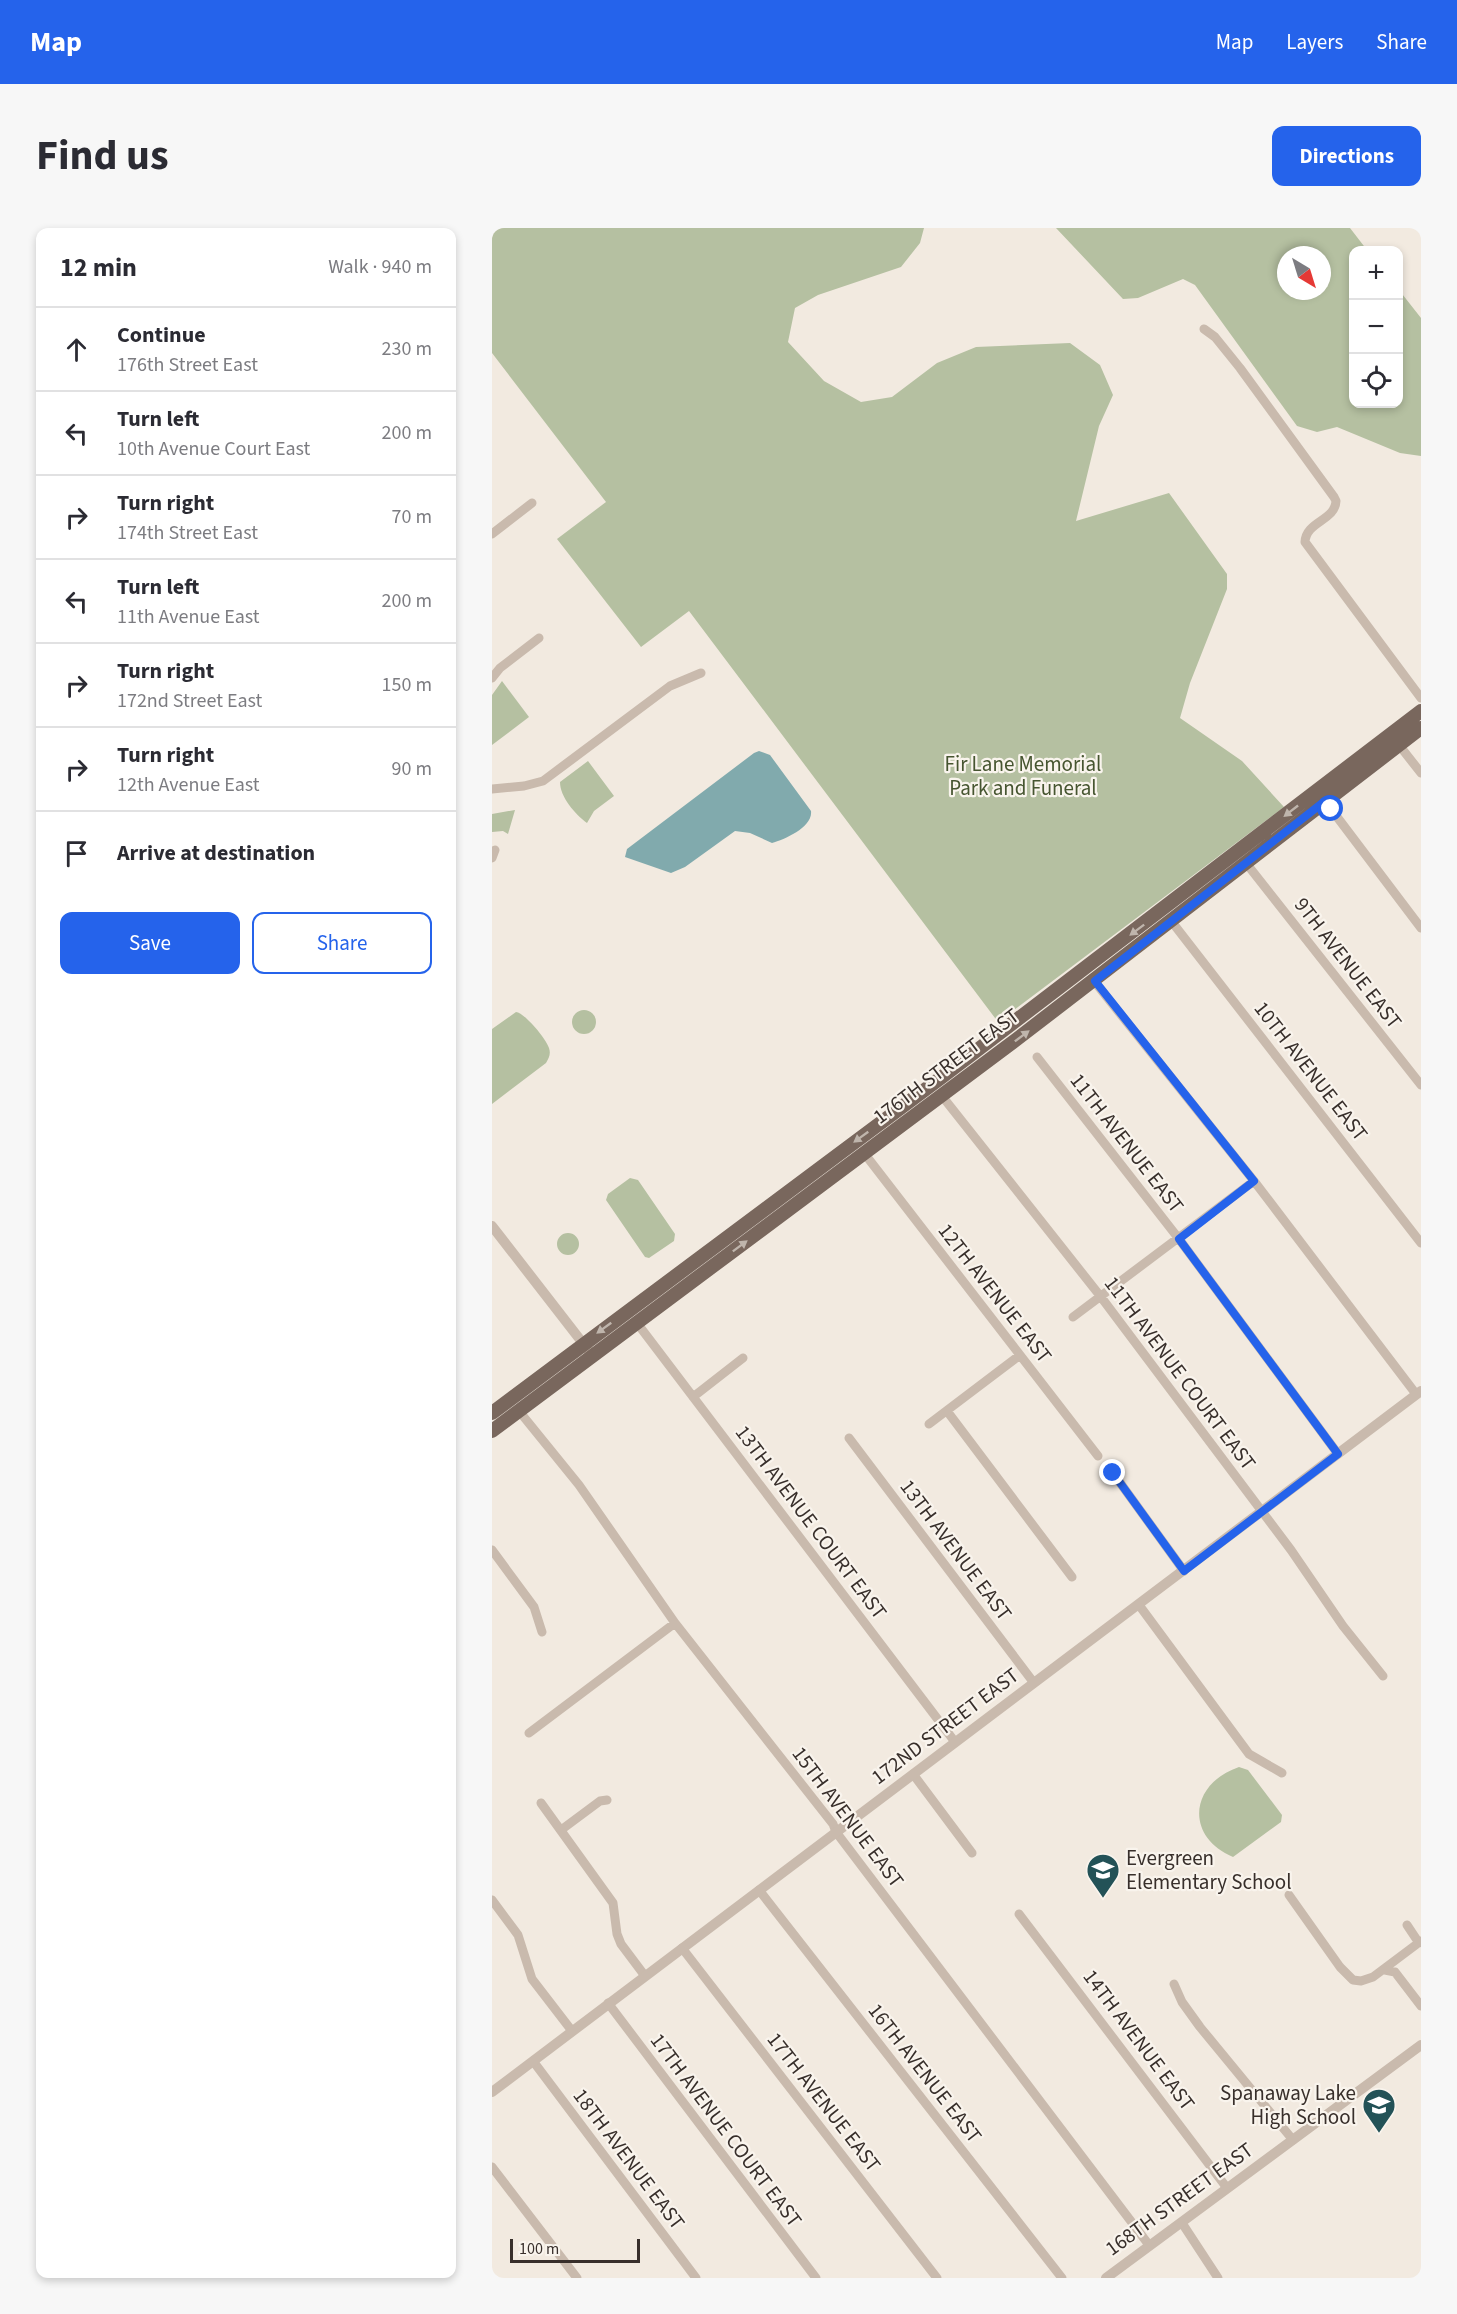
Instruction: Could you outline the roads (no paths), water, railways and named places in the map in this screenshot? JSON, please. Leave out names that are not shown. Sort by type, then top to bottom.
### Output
[{"type":"main road","name":"176TH STREET EAST","points":[[492,1413],[993,1039],[1421,711]]},
{"type":"main road","points":[[1399,745],[1401,735],[1421,720]]},
{"type":"main road","name":"176TH STREET EAST","points":[[492,1431],[1095,981],[1421,728]]},
{"type":"main road","points":[[1325,801],[1328,792],[1365,763],[1369,751]]},
{"type":"main road","points":[[942,1096],[944,1086],[987,1052],[993,1039]]},
{"type":"main road","points":[[637,1323],[640,1312],[705,1261],[713,1248]]},
{"type":"street","points":[[1204,328],[1215,337],[1240,368],[1334,497],[1335,508],[1307,532],[1305,543],[1421,698]]},
{"type":"street","points":[[492,534],[532,503]]},
{"type":"street","points":[[492,678],[500,668],[539,638]]},
{"type":"street","points":[[492,789],[524,786],[543,781],[670,686],[702,674]]},
{"type":"street","points":[[1399,745],[1421,772]]},
{"type":"street","points":[[1325,801],[1421,928]]},
{"type":"street","name":"9TH AVENUE EAST","points":[[1246,863],[1421,1085]]},
{"type":"street","name":"10TH AVENUE EAST","points":[[1172,922],[1421,1243]]},
{"type":"street","points":[[1095,981],[1419,1393]]},
{"type":"street","name":"11TH AVENUE EAST","points":[[1037,1057],[1179,1239],[1338,1454]]},
{"type":"street","name":"11TH AVENUE COURT EAST","points":[[942,1096],[1101,1297],[1343,1626],[1383,1676]]},
{"type":"street","name":"12TH AVENUE EAST","points":[[864,1153],[1098,1455]]},
{"type":"street","points":[[1073,1317],[1254,1181]]},
{"type":"street","points":[[492,1226],[592,1355]]},
{"type":"street","name":"13TH AVENUE COURT EAST","points":[[637,1323],[956,1742]]},
{"type":"street","points":[[929,1424],[1020,1355]]},
{"type":"street","points":[[693,1398],[743,1358]]},
{"type":"street","name":"172ND STREET EAST","points":[[492,2092],[1419,1393]]},
{"type":"street","name":"15TH AVENUE EAST","points":[[519,1411],[579,1485],[675,1623],[833,1824],[836,1832],[1149,2245]]},
{"type":"street","points":[[947,1411],[1072,1577]]},
{"type":"street","name":"13TH AVENUE EAST","points":[[849,1438],[1034,1683]]},
{"type":"street","points":[[1113,1473],[1184,1571]]},
{"type":"street","points":[[492,1550],[534,1607],[542,1632]]},
{"type":"street","points":[[1139,1605],[1249,1754],[1282,1773]]},
{"type":"street","points":[[529,1733],[675,1623]]},
{"type":"street","points":[[913,1774],[972,1853]]},
{"type":"street","points":[[561,1830],[600,1801],[607,1800]]},
{"type":"street","points":[[541,1803],[613,1903],[617,1934],[621,1944],[645,1976]]},
{"type":"street","name":"16TH AVENUE EAST","points":[[759,1890],[1062,2278]]},
{"type":"street","points":[[1289,1895],[1353,1980],[1373,1977],[1420,1942],[1407,1924]]},
{"type":"street","points":[[492,1900],[518,1935],[532,1979],[572,2031]]},
{"type":"street","name":"14TH AVENUE EAST","points":[[1020,1914],[1227,2188]]},
{"type":"street","name":"17TH AVENUE EAST","points":[[682,1948],[937,2278]]},
{"type":"street","points":[[1385,1970],[1395,1972],[1421,2006]]},
{"type":"street","points":[[1174,1984],[1182,2002],[1200,2027],[1293,2140]]},
{"type":"street","name":"17TH AVENUE COURT EAST","points":[[608,2003],[816,2278]]},
{"type":"street","name":"168TH STREET EAST","points":[[1106,2278],[1421,2045]]},
{"type":"street","name":"18TH AVENUE EAST","points":[[533,2061],[696,2278]]},
{"type":"street","points":[[492,2167],[577,2278]]},
{"type":"street","points":[[1182,2223],[1218,2278]]},
{"type":"water","points":[[759,751],[770,755],[811,811],[808,822],[803,827],[772,843],[750,833],[735,831],[685,867],[671,873],[625,857],[627,849]]},
{"type":"place","name":"Evergreen Elementary School","points":[[1103,1899]]},
{"type":"place","name":"Spanaway Lake High School","points":[[1379,2134]]},
{"type":"park label","name":"Fir Lane Memorial Park and Funeral","points":[[1023,776]]}]
